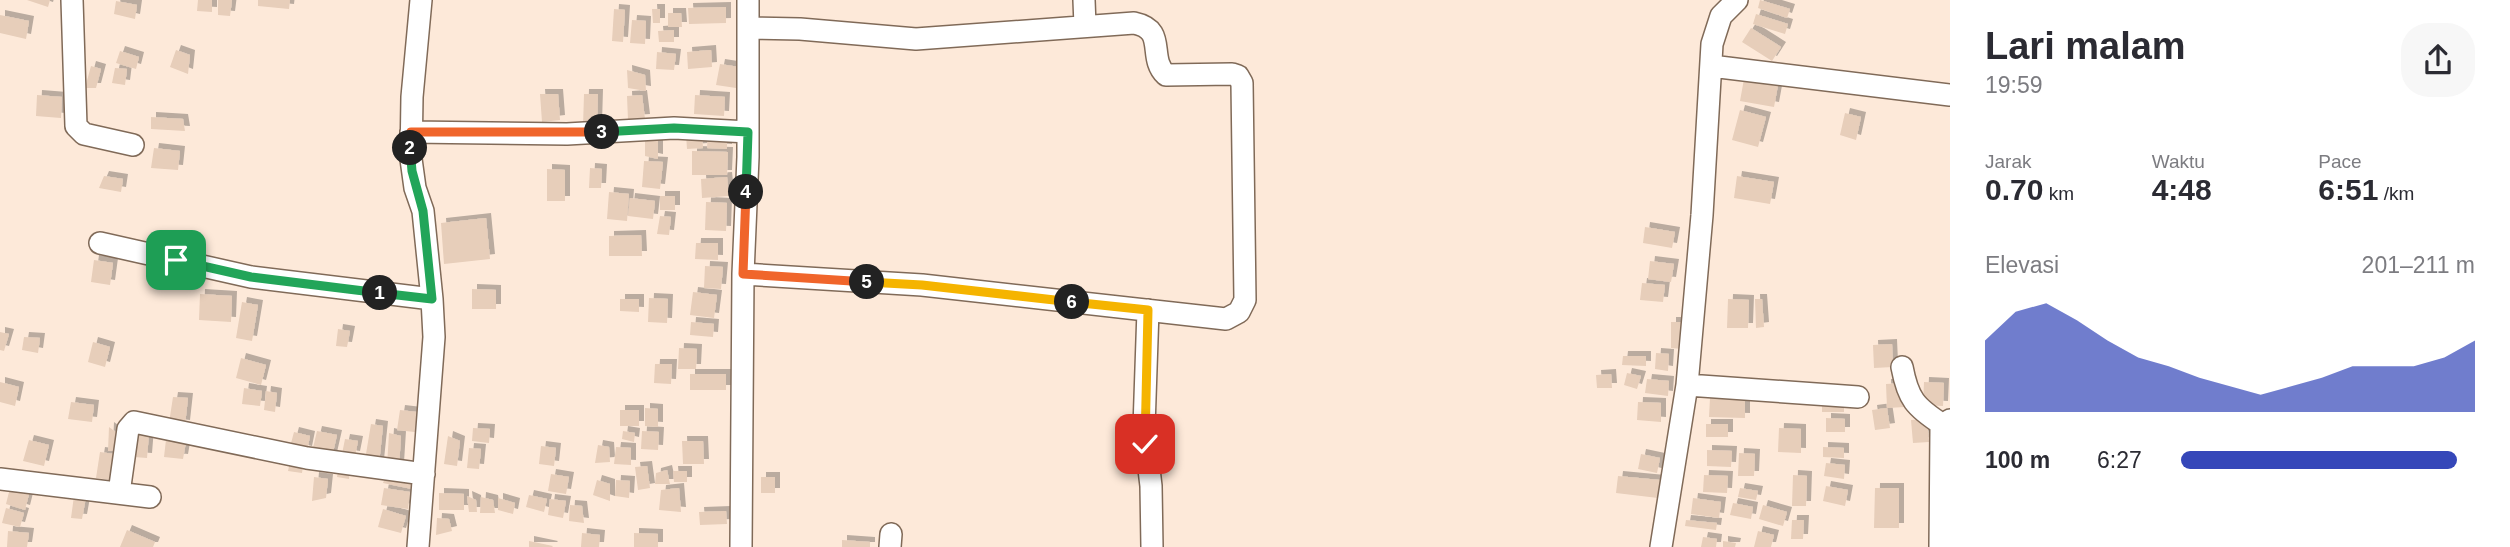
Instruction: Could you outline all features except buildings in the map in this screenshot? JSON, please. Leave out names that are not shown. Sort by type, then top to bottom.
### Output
[{"type":"street","points":[[72,0],[76,126],[84,134],[133,145]]},
{"type":"street","points":[[418,547],[434,337],[423,211],[412,171],[411,132],[421,0]]},
{"type":"street","points":[[741,547],[743,274],[750,28],[748,0]]},
{"type":"street","points":[[1084,0],[1085,26]]},
{"type":"street","points":[[1661,547],[1687,385],[1716,27],[1721,16],[1737,0]]},
{"type":"street","points":[[743,274],[922,285],[1226,319],[1239,312],[1245,300],[1242,83],[1238,76],[1166,75],[1159,64],[1153,34],[1144,25],[1133,23],[916,39],[800,29],[750,28]]},
{"type":"street","points":[[1711,65],[1950,96]]},
{"type":"street","points":[[411,132],[567,134],[674,128],[748,132]]},
{"type":"street","points":[[100,243],[251,277],[432,299]]},
{"type":"street","points":[[1148,310],[1144,427],[1151,486],[1152,547]]},
{"type":"street","points":[[1902,367],[1912,401],[1946,422],[1940,547]]},
{"type":"street","points":[[1687,385],[1858,397]]},
{"type":"street","points":[[119,493],[128,429],[134,422],[307,458],[424,474]]},
{"type":"street","points":[[0,479],[150,497]]},
{"type":"route","points":[[176,260],[251,277],[432,299],[423,211],[412,171],[411,132],[567,134],[674,128],[748,132],[743,274],[922,285],[1148,310],[1145,444]]}]
